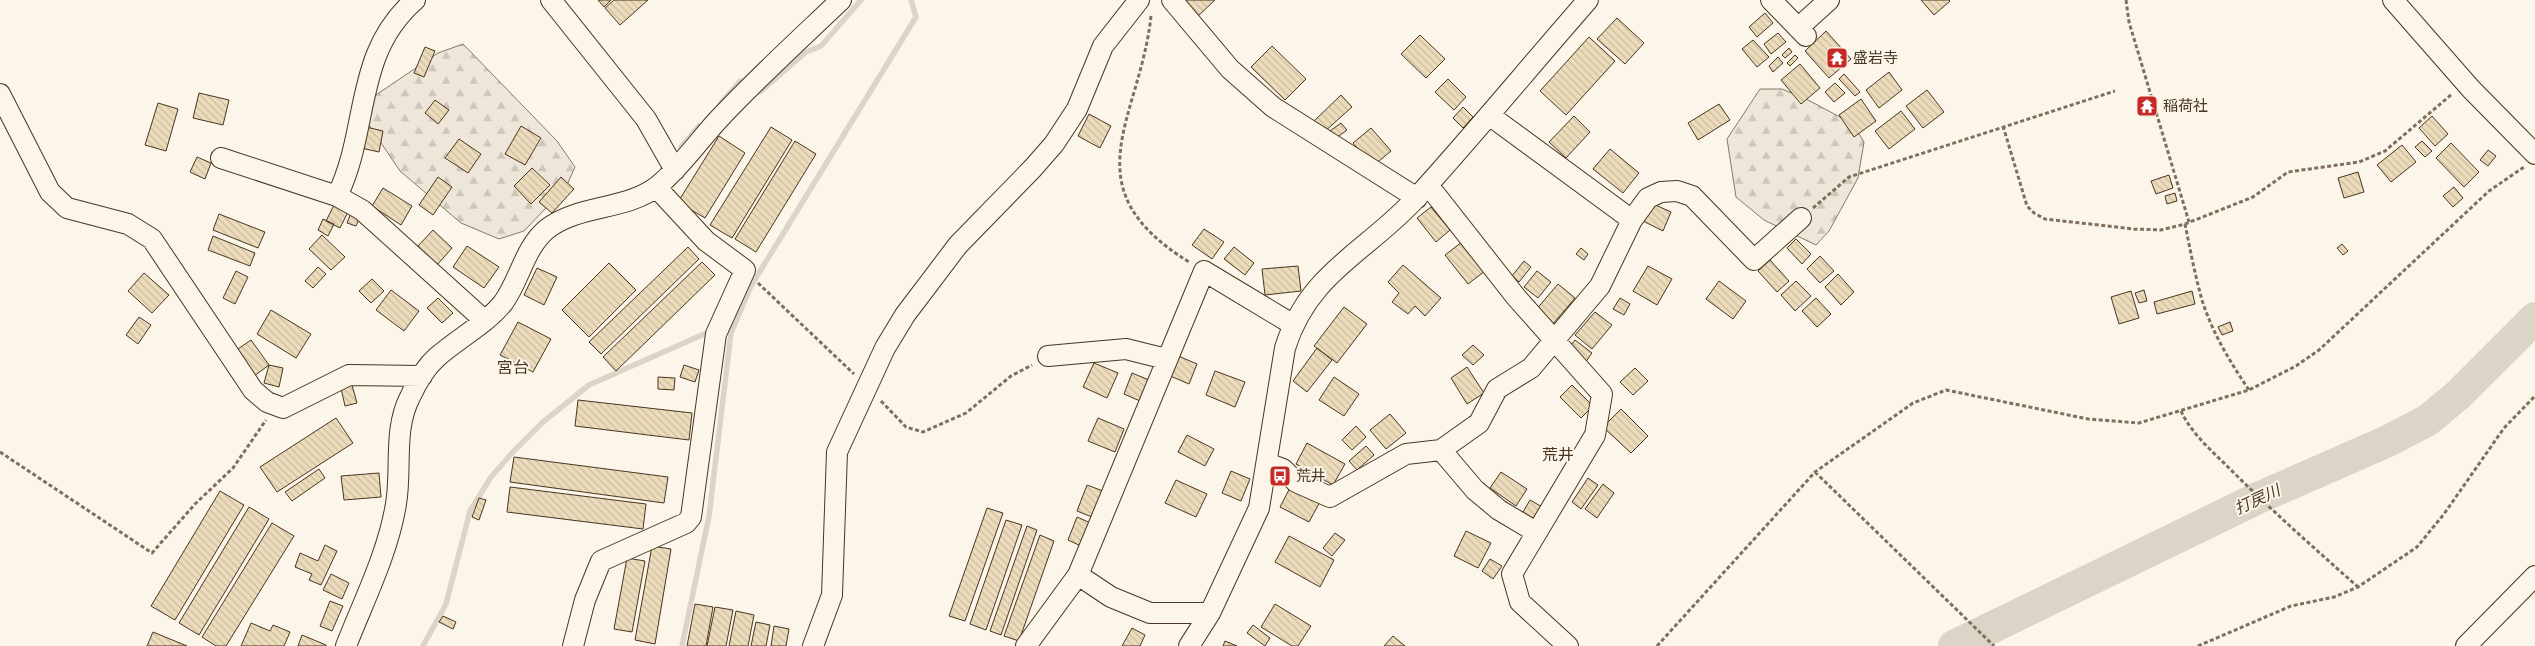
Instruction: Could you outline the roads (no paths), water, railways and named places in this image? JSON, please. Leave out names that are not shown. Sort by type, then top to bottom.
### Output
[{"type":"street","points":[[336,196],[348,173],[372,61],[390,28],[415,0]]},
{"type":"street","points":[[551,0],[646,120],[675,170]]},
{"type":"street","points":[[346,646],[390,533],[397,501],[400,432],[408,399],[435,359],[484,320],[503,302],[531,248],[547,229],[567,218],[642,195],[656,186],[675,170],[724,115],[840,0]]},
{"type":"street","points":[[1172,0],[1230,69],[1273,107],[1422,192],[1602,394],[1594,434],[1512,574],[1520,602],[1568,646]]},
{"type":"street","points":[[1189,646],[1210,613],[1260,508],[1285,348],[1292,324],[1310,296],[1328,275],[1422,192],[1588,0]]},
{"type":"street","points":[[1771,0],[1802,32],[1829,0]]},
{"type":"street","points":[[2394,0],[2532,159]]},
{"type":"street","points":[[813,646],[832,596],[836,452],[885,348],[904,315],[958,245],[1033,168],[1068,124],[1103,46],[1146,5]]},
{"type":"street","points":[[0,94],[50,192],[67,208],[128,224],[152,240],[253,390],[267,402],[283,408],[350,375],[422,376]]},
{"type":"street","points":[[1489,115],[1632,220]]},
{"type":"street","points":[[221,158],[336,196],[362,210],[484,320]]},
{"type":"street","points":[[573,646],[585,600],[601,561],[686,522],[691,517],[716,334],[745,270],[706,241],[656,186]]},
{"type":"street","points":[[1267,463],[1283,469],[1296,482],[1330,497],[1406,454],[1441,450],[1479,423],[1497,389],[1531,368],[1555,341],[1600,286],[1632,220],[1648,198],[1661,192],[1677,191],[1692,196],[1754,260],[1801,218]]},
{"type":"street","points":[[1026,646],[1078,575],[1204,271],[1292,324]]},
{"type":"street","points":[[1048,356],[1126,349],[1166,359]]},
{"type":"street","points":[[1441,450],[1475,490],[1499,510],[1536,532]]},
{"type":"street","points":[[1078,575],[1111,597],[1150,613],[1210,613]]},
{"type":"street","points":[[2466,646],[2535,576]]},
{"type":"waterway","points":[[754,89],[760,92],[806,52],[821,46],[861,0]]},
{"type":"waterway","points":[[682,646],[709,516],[731,333],[751,286],[916,17],[911,0]]},
{"type":"waterway","points":[[721,103],[740,81],[746,84]]},
{"type":"waterway","points":[[681,147],[699,126]]},
{"type":"waterway","name":"打戻川","points":[[1954,646],[2258,498],[2388,441],[2428,420],[2458,395],[2535,318]]},
{"type":"waterway","points":[[423,646],[446,604],[470,511],[491,477],[512,453],[543,422],[589,385],[711,331]]},
{"type":"place","name":"盛岩寺","points":[[1837,58]]},
{"type":"place","name":"稲荷社","points":[[2147,106]]},
{"type":"place","name":"荒井","points":[[1280,476]]},
{"type":"district","name":"宮台","points":[[513,367]]},
{"type":"district","name":"荒井","points":[[1558,454]]}]
